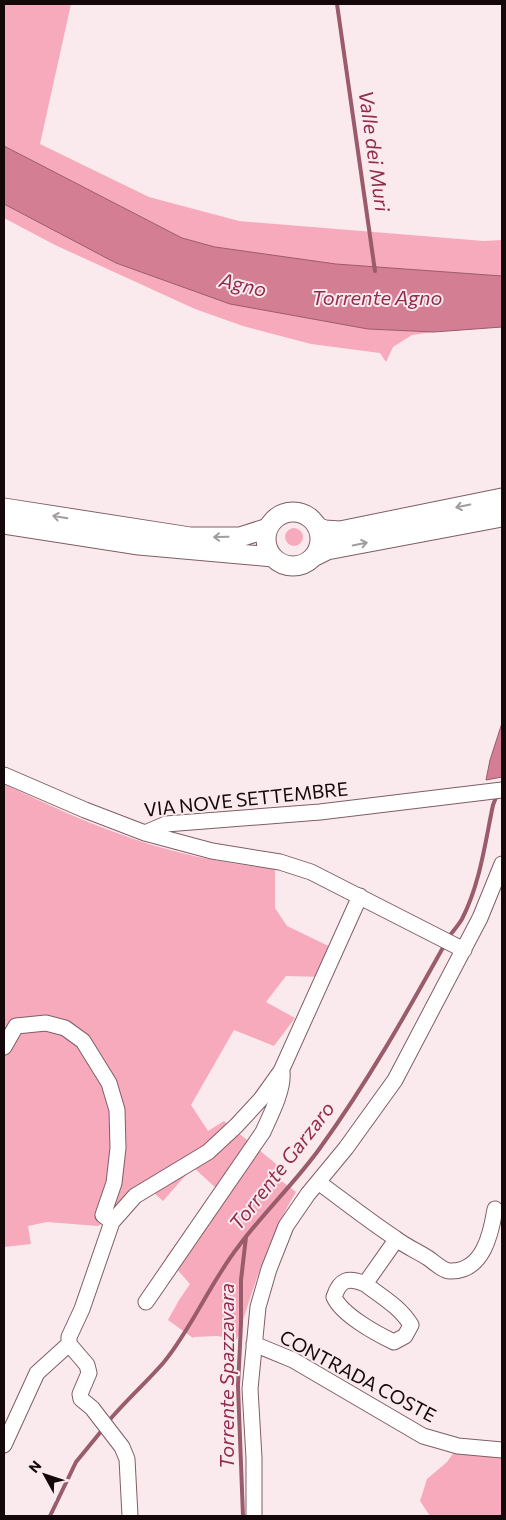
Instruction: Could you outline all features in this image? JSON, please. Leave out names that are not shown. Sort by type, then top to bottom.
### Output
[{"type":"main road","points":[[317,528],[340,531],[502,498]]},
{"type":"main road","points":[[4,508],[190,537],[240,537],[268,528],[277,518],[291,512],[299,513],[307,516],[317,528],[320,543],[313,557]]},
{"type":"main road","points":[[268,528],[266,544],[273,557],[280,563],[288,566],[298,566],[327,550],[502,517]]},
{"type":"main road","points":[[4,524],[139,545],[273,557]]},
{"type":"street","name":"VIA NOVE SETTEMBRE","points":[[4,775],[85,810],[145,833],[166,824],[320,812],[502,790]]},
{"type":"street","points":[[145,833],[212,851],[280,862],[311,872],[464,950]]},
{"type":"street","points":[[254,1516],[254,1458],[250,1389],[258,1307],[269,1269],[286,1226],[308,1194],[346,1148],[394,1080],[480,918],[502,864]]},
{"type":"street","points":[[130,1516],[126,1459],[122,1447],[92,1408],[81,1399],[80,1394],[89,1373],[87,1365],[69,1344],[69,1336],[82,1309],[112,1222],[135,1196],[208,1152],[261,1099],[282,1071],[360,896]]},
{"type":"street","points":[[4,1047],[16,1026],[38,1023],[65,1028],[83,1041],[109,1083],[117,1110],[118,1148],[114,1182],[103,1215],[112,1222]]},
{"type":"street","points":[[146,1302],[263,1132],[276,1102],[283,1079],[282,1071]]},
{"type":"street","points":[[318,1182],[396,1240],[448,1271],[459,1270],[470,1265],[484,1252],[492,1227],[495,1209]]},
{"type":"street","points":[[365,1284],[396,1240]]},
{"type":"street","points":[[353,1279],[365,1284],[401,1310],[407,1317],[412,1325],[405,1336],[394,1342],[366,1326],[337,1304],[334,1297],[337,1289],[344,1281],[353,1279]]},
{"type":"street","points":[[4,1445],[37,1373],[69,1344]]},
{"type":"street","name":"CONTRADA COSTE","points":[[254,1344],[293,1360],[423,1436],[458,1446],[502,1450]]},
{"type":"shaded area","points":[[4,4],[71,4],[40,144],[149,197],[239,221],[484,241],[502,240],[502,276],[336,264],[215,247],[182,238],[4,146]]},
{"type":"shaded area","points":[[4,203],[116,263],[229,303],[368,329],[434,332],[412,335],[393,347],[386,362],[380,353],[311,344],[243,326],[195,309],[55,245],[4,218]]},
{"type":"shaded area","points":[[294,528],[300,531],[303,537],[300,543],[294,546],[288,543],[285,537],[288,531]]},
{"type":"shaded area","points":[[4,784],[88,822],[152,845],[211,860],[275,869],[275,908],[287,926],[339,951],[323,977],[286,976],[266,1002],[295,1018],[274,1046],[234,1030],[191,1105],[208,1131],[224,1121],[281,1168],[275,1176],[296,1192],[269,1246],[237,1339],[217,1336],[193,1338],[168,1320],[190,1284],[166,1257],[217,1189],[193,1167],[163,1201],[144,1184],[131,1206],[98,1226],[47,1222],[28,1226],[31,1244],[4,1247]]},
{"type":"shaded area","points":[[454,1452],[502,1458],[502,1516],[430,1516],[420,1501],[427,1479],[447,1462]]},
{"type":"water","name":"Torrente Agno","points":[[4,146],[182,238],[215,247],[336,264],[502,276],[502,327],[434,332],[368,329],[230,304],[116,263],[4,204]]},
{"type":"water","points":[[502,723],[502,777],[486,780],[490,760]]},
{"type":"waterway","name":"Valle dei Muri","points":[[337,4],[375,271]]},
{"type":"waterway","name":"Torrente Garzaro","points":[[448,938],[462,919],[473,892],[497,795]]},
{"type":"waterway","name":"Torrente Garzaro","points":[[107,1423],[164,1362],[238,1247],[320,1148],[370,1073],[445,944]]},
{"type":"waterway","name":"Torrente Spazzavara","points":[[243,1516],[238,1386],[241,1280],[246,1237]]},
{"type":"waterway","name":"Torrente Garzaro","points":[[50,1516],[76,1462],[103,1429]]},
{"type":"water label","name":"Agno","points":[[243,285]]}]
